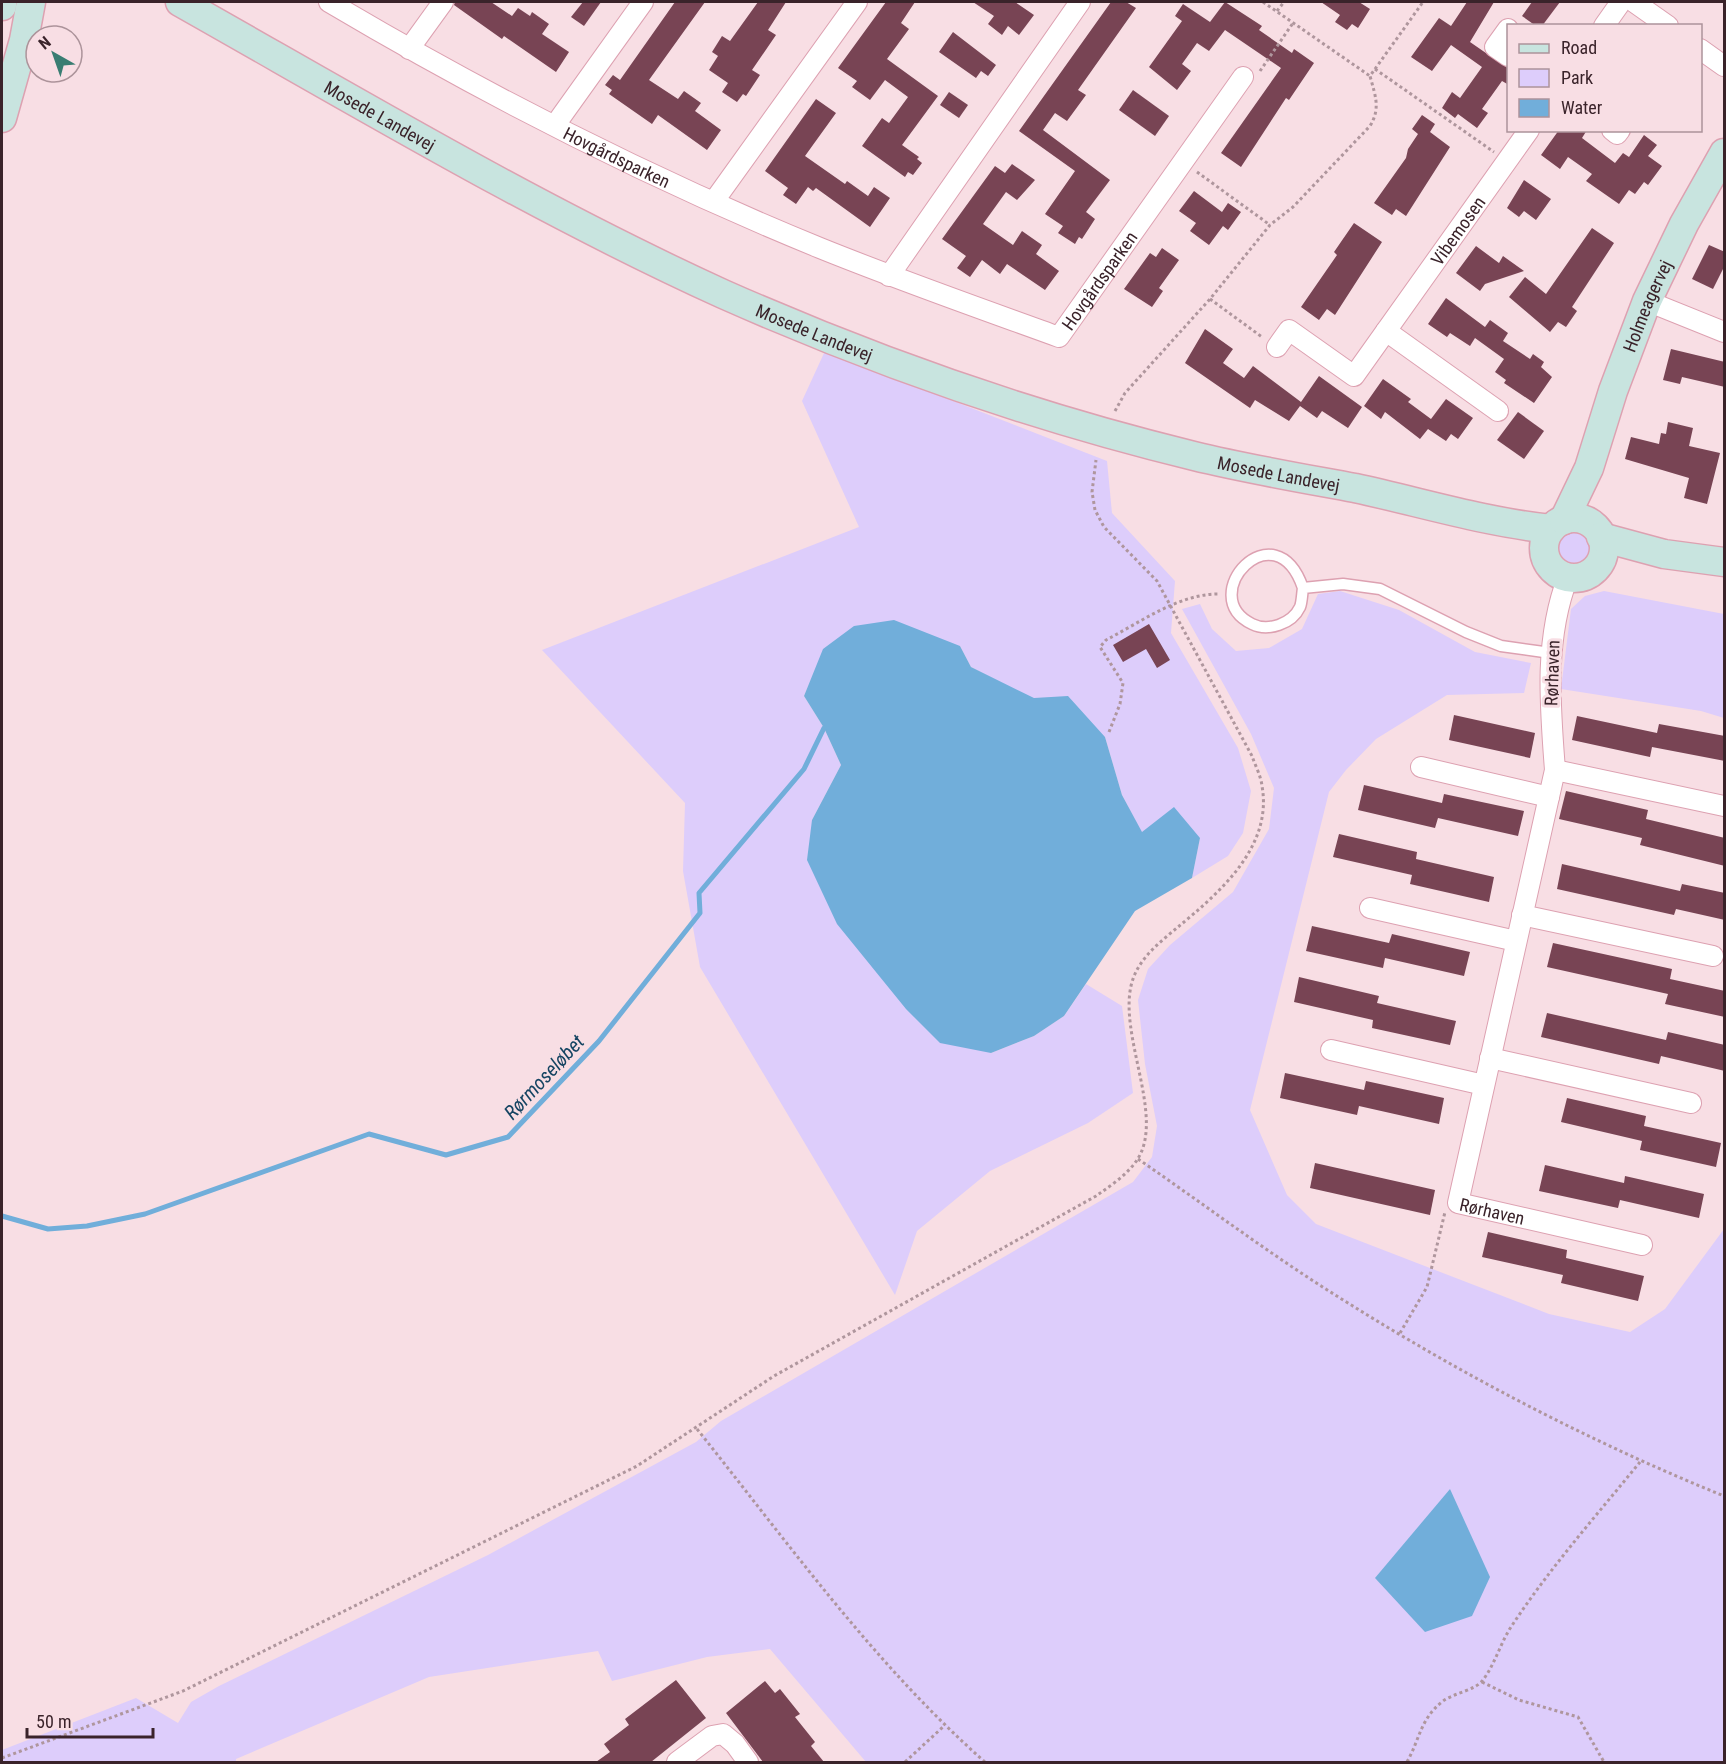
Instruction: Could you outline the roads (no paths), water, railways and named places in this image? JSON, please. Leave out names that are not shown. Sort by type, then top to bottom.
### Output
[{"type":"main road","points":[[2,118],[24,40],[31,2]]},
{"type":"main road","name":"Mosede Landevej","points":[[180,2],[503,184],[613,242],[726,295],[840,342],[956,385],[1075,423],[1184,453],[1394,496],[1502,524],[1553,534]]},
{"type":"main road","name":"Holmeagervej","points":[[1553,534],[1590,468],[1613,391],[1647,301],[1684,224],[1725,153]]},
{"type":"main road","name":"Holmeagervej","points":[[1590,468],[1598,541]]},
{"type":"main road","points":[[1598,541],[1587,575],[1568,577],[1552,569],[1553,534],[1579,519],[1598,541],[1664,554],[1725,562]]},
{"type":"street","name":"Hovgårdsparken","points":[[329,2],[409,49],[555,125],[714,201],[889,276],[1059,337],[1243,77]]},
{"type":"street","points":[[409,49],[442,2]]},
{"type":"street","name":"Hovgårdsparken","points":[[555,125],[643,2]]},
{"type":"street","points":[[714,201],[857,2]]},
{"type":"street","points":[[889,276],[1080,2]]},
{"type":"street","points":[[1606,24],[1622,2]]},
{"type":"street","points":[[1634,2],[1665,24]]},
{"type":"street","points":[[1507,32],[1495,47],[1507,55]]},
{"type":"street","points":[[1702,50],[1725,66]]},
{"type":"street","name":"Vibemosen","points":[[1277,347],[1289,330],[1354,376],[1528,132]]},
{"type":"street","points":[[1647,301],[1725,332]]},
{"type":"street","points":[[1386,331],[1498,411]]},
{"type":"street","name":"Rørhaven","points":[[1568,577],[1560,599],[1551,653],[1550,702],[1555,770],[1458,1203],[1642,1245]]},
{"type":"street","points":[[1421,767],[1549,797]]},
{"type":"street","points":[[1555,770],[1725,806]]},
{"type":"street","points":[[1370,908],[1516,941]]},
{"type":"street","points":[[1522,915],[1713,956]]},
{"type":"street","points":[[1331,1050],[1484,1085]]},
{"type":"street","points":[[1490,1058],[1691,1103]]},
{"type":"street","points":[[676,1762],[712,1736],[723,1734],[735,1744],[748,1762]]},
{"type":"lane","points":[[1265,555],[1283,559],[1297,571],[1304,588],[1300,607],[1288,621],[1270,627],[1252,624],[1244,618],[1237,611],[1231,594],[1235,575],[1247,561],[1265,555]]},
{"type":"lane","points":[[1304,588],[1343,584],[1380,589],[1492,643],[1551,653]]},
{"type":"water","points":[[894,620],[960,646],[971,667],[1034,698],[1068,696],[1105,737],[1122,795],[1142,832],[1174,807],[1200,838],[1192,878],[1135,911],[1064,1016],[1034,1036],[991,1053],[940,1043],[906,1009],[837,924],[807,860],[812,820],[841,765],[824,728],[804,696],[823,649],[854,626]]},
{"type":"water","points":[[1450,1489],[1490,1577],[1472,1616],[1425,1632],[1375,1578]]},
{"type":"waterway","name":"Rørmoseløbet","points":[[2,1216],[48,1229],[87,1226],[145,1214],[369,1134],[446,1155],[508,1137],[599,1041],[700,913],[699,893],[804,769],[824,728]]}]
